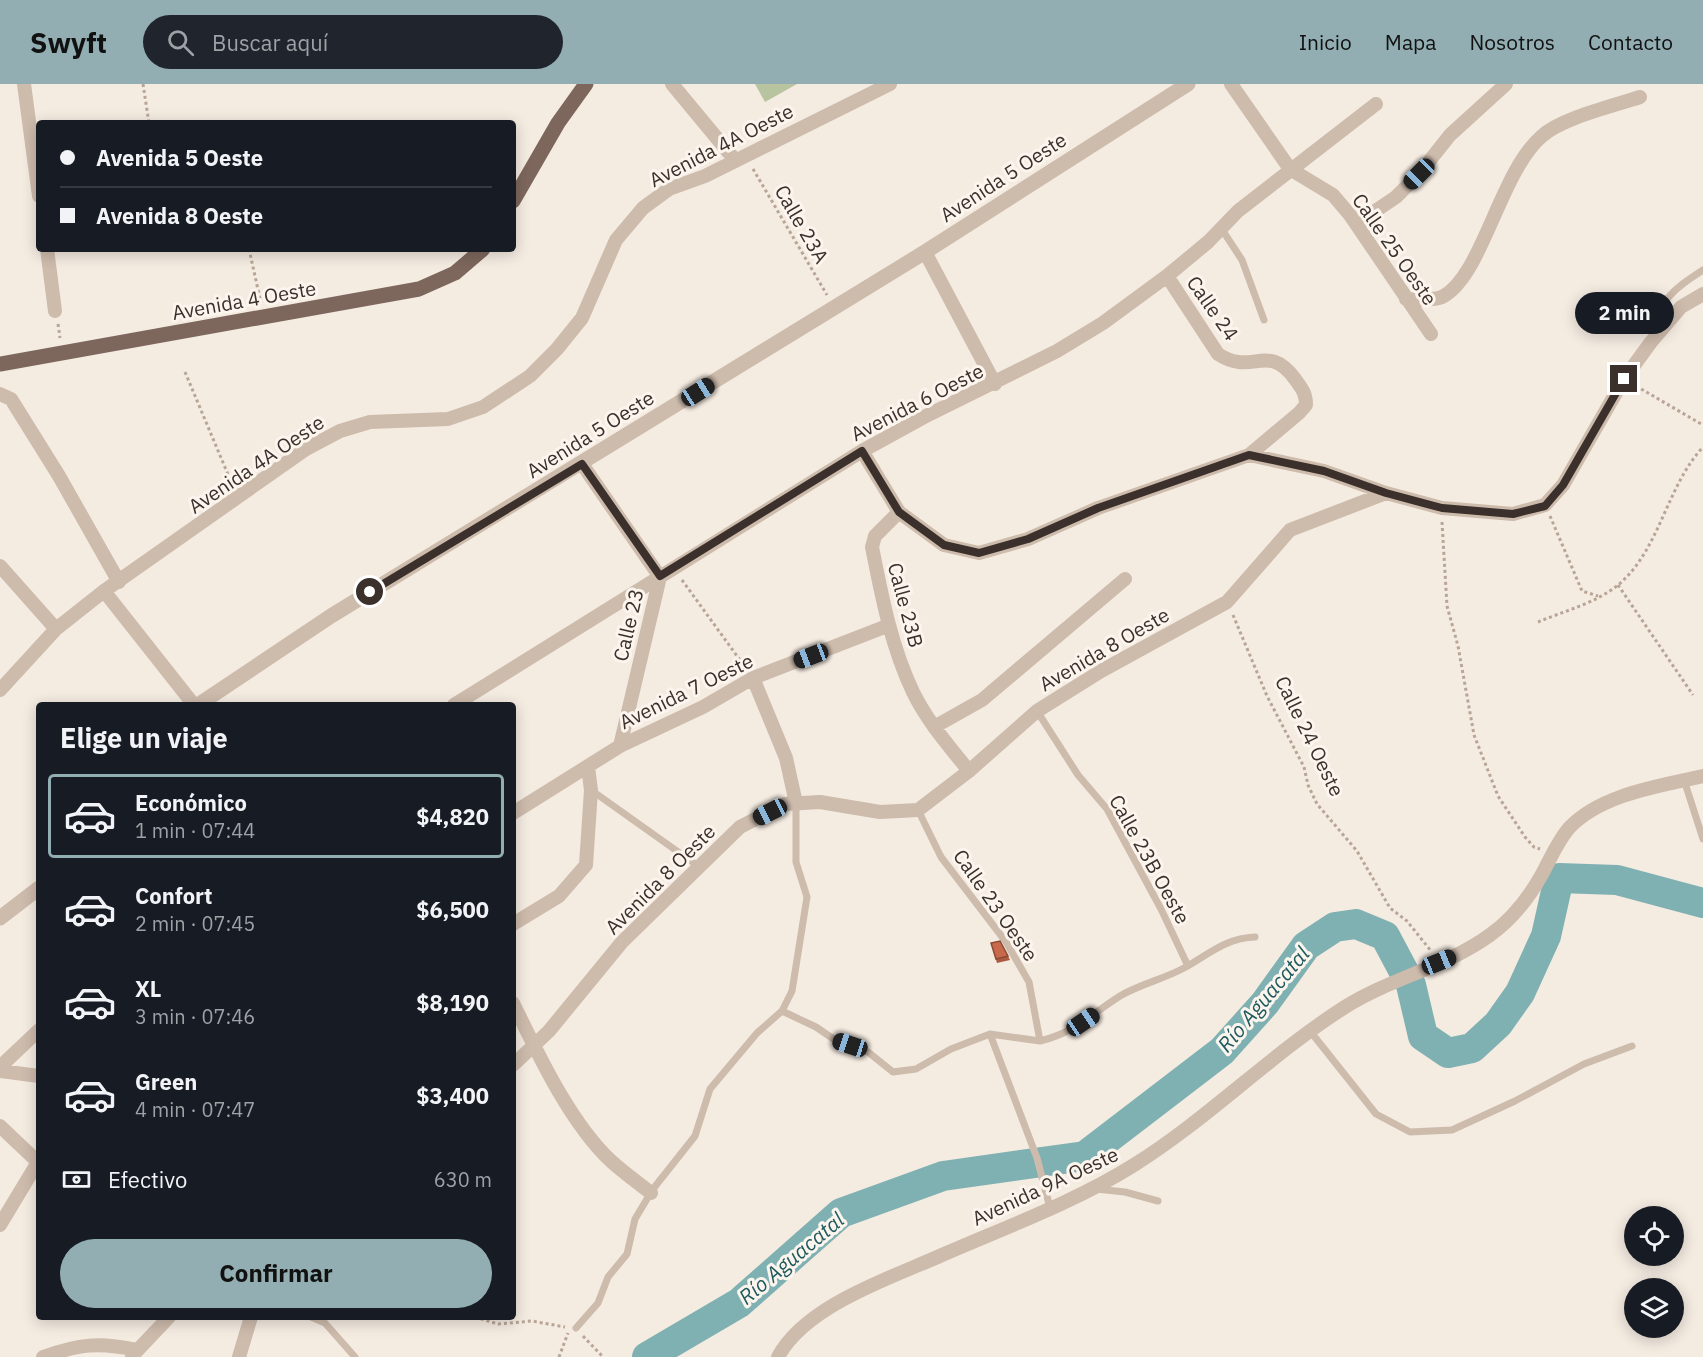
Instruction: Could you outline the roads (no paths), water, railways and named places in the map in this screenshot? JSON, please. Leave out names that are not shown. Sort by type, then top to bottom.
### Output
[{"type":"main road","points":[[516,196],[558,123],[586,84]]},
{"type":"main road","name":"Avenida 4 Oeste","points":[[0,364],[420,289],[455,273],[480,252]]},
{"type":"street","points":[[24,84],[36,174]]},
{"type":"street","points":[[672,84],[740,158]]},
{"type":"street","name":"Avenida 4A Oeste","points":[[0,690],[56,629],[104,591],[306,449],[340,431],[370,422],[448,419],[483,407],[530,376],[557,349],[582,318],[616,240],[643,208],[669,189],[740,158],[890,84]]},
{"type":"street","name":"Avenida 5 Oeste","points":[[201,702],[331,616],[925,252],[1188,84]]},
{"type":"street","name":"Calle 25 Oeste","points":[[1231,84],[1290,169],[1333,195],[1356,224],[1431,334]]},
{"type":"street","points":[[1356,224],[1396,197],[1450,135],[1506,84]]},
{"type":"street","points":[[1406,299],[1440,298],[1454,289],[1469,268],[1509,180],[1542,135],[1574,119],[1640,97]]},
{"type":"street","name":"Avenida 6 Oeste","points":[[459,702],[862,451],[924,417],[995,384],[1103,323],[1167,276],[1238,211],[1376,104]]},
{"type":"street","points":[[46,252],[55,310]]},
{"type":"street","points":[[925,252],[995,384]]},
{"type":"street","name":"Calle 24","points":[[1167,276],[1218,354],[1229,361],[1245,363],[1278,361],[1286,367],[1306,394],[1306,405],[1299,413],[1249,455]]},
{"type":"street","points":[[862,451],[899,512],[944,545],[979,553],[1028,539],[1098,508],[1249,455],[1324,471],[1386,493],[1442,508],[1513,514],[1545,506],[1563,485],[1624,379],[1651,342],[1681,307],[1703,294]]},
{"type":"street","points":[[5,397],[59,476],[119,582]]},
{"type":"street","name":"Calle 23","points":[[582,464],[660,576],[620,747]]},
{"type":"street","name":"Avenida 8 Oeste","points":[[516,1062],[534,1046],[622,942],[740,827],[785,804],[820,802],[880,812],[918,810],[969,771],[1037,711],[1101,670],[1227,602],[1290,530],[1386,493]]},
{"type":"street","name":"Calle 23B","points":[[899,512],[875,536],[872,547],[887,626],[914,693],[934,727],[969,771]]},
{"type":"street","points":[[0,566],[56,629]]},
{"type":"street","points":[[934,727],[982,700],[1125,579]]},
{"type":"street","points":[[104,591],[194,702]]},
{"type":"street","name":"Avenida 7 Oeste","points":[[516,811],[620,747],[703,707],[753,678],[887,626]]},
{"type":"street","points":[[753,678],[786,758],[796,803]]},
{"type":"street","points":[[516,922],[559,896],[586,865],[591,790],[588,767]]},
{"type":"street","name":"Avenida 9A Oeste","points":[[778,1357],[818,1314],[857,1292],[1049,1204],[1092,1189],[1136,1164],[1250,1080],[1310,1031],[1378,988],[1472,947],[1492,934],[1525,902],[1568,829],[1586,813],[1607,803],[1703,776]]},
{"type":"street","points":[[0,918],[36,890]]},
{"type":"street","points":[[516,1009],[560,1091],[592,1138],[610,1160],[651,1193]]},
{"type":"street","points":[[0,1069],[36,1033]]},
{"type":"street","points":[[0,1069],[36,1075]]},
{"type":"street","points":[[0,1126],[36,1159]]},
{"type":"street","points":[[0,1225],[36,1167]]},
{"type":"street","points":[[43,1357],[74,1346],[105,1343],[135,1355],[166,1320]]},
{"type":"street","points":[[239,1357],[250,1320]]},
{"type":"lane","points":[[1221,228],[1242,260],[1264,320]]},
{"type":"lane","points":[[1651,342],[1658,310],[1676,288],[1703,270]]},
{"type":"lane","name":"Calle 23B Oeste","points":[[1037,711],[1078,775],[1107,809],[1161,909],[1188,966]]},
{"type":"lane","points":[[1684,780],[1703,839]]},
{"type":"lane","points":[[591,790],[698,866]]},
{"type":"lane","points":[[576,1328],[598,1303],[608,1277],[627,1254],[636,1219],[651,1193],[695,1136],[710,1089],[756,1033],[782,1011],[792,991],[807,897],[796,862],[796,803]]},
{"type":"lane","name":"Calle 23 Oeste","points":[[918,810],[941,857],[1006,942],[1029,981],[1040,1041]]},
{"type":"lane","points":[[782,1011],[809,1023],[835,1040],[868,1052],[893,1072],[916,1069],[951,1048],[990,1034],[1040,1041],[1064,1035],[1122,995],[1188,966],[1224,943],[1238,938],[1255,937]]},
{"type":"lane","points":[[1310,1031],[1376,1114],[1410,1131],[1452,1130],[1515,1101],[1584,1064],[1632,1046]]},
{"type":"lane","points":[[990,1034],[1036,1158],[1049,1204]]},
{"type":"lane","points":[[1092,1189],[1125,1192],[1158,1201]]},
{"type":"lane","points":[[318,1320],[325,1323],[355,1357]]},
{"type":"waterway","name":"Río Aguacatal","points":[[647,1357],[739,1303],[841,1213],[943,1176],[1085,1156],[1222,1051],[1265,1003],[1306,946],[1335,927],[1356,924],[1385,936],[1411,985],[1423,1036],[1448,1053],[1472,1048],[1498,1024],[1520,993],[1546,936],[1559,878],[1617,880],[1703,903]]}]
